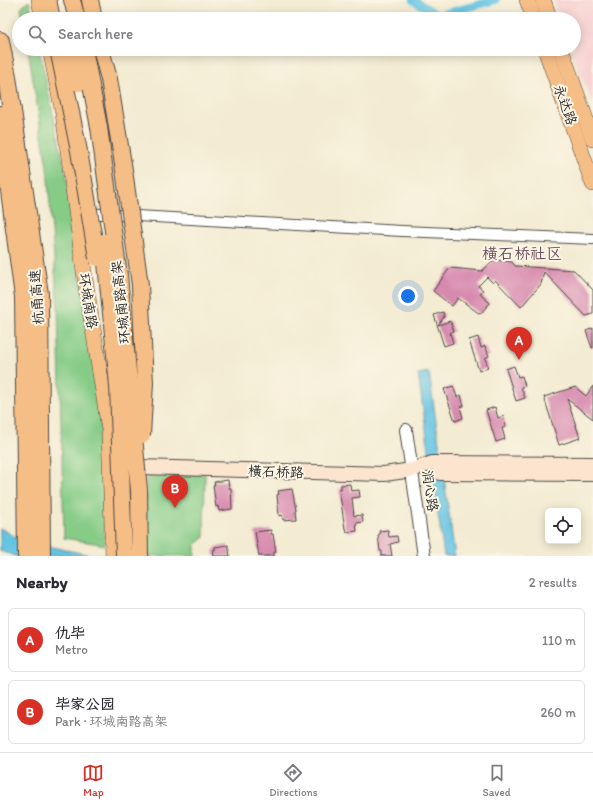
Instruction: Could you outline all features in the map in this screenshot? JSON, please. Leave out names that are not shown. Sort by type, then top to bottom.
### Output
[{"type":"highway","points":[[48,0],[51,12]]},
{"type":"highway","points":[[62,0],[65,12]]},
{"type":"highway","points":[[72,0],[75,12]]},
{"type":"highway","points":[[90,0],[93,12]]},
{"type":"highway","name":"杭甬高速","points":[[0,41],[7,77],[39,294],[34,531],[27,556]]},
{"type":"highway","points":[[59,56],[98,260],[107,328],[118,386]]},
{"type":"highway","name":"环城南路高架","points":[[73,56],[95,160],[118,386],[117,556]]},
{"type":"highway","name":"环城南路高架","points":[[85,56],[99,127],[119,275],[139,490],[140,556]]},
{"type":"highway","points":[[103,56],[109,80],[124,170],[140,285],[144,383],[139,490]]},
{"type":"highway","name":"杭甬高速","points":[[0,115],[24,297],[34,531],[41,556]]},
{"type":"main road","points":[[39,0],[42,12]]},
{"type":"main road","points":[[80,0],[83,12]]},
{"type":"main road","name":"环城南路","points":[[51,56],[63,113],[85,279],[109,429],[117,556]]},
{"type":"main road","points":[[90,56],[115,214],[124,286],[133,472],[132,556]]},
{"type":"main road","name":"永达路","points":[[547,56],[593,184]]},
{"type":"main road","name":"永达路","points":[[563,56],[593,139]]},
{"type":"main road","name":"横石桥路","points":[[140,467],[384,474],[412,470],[432,463],[593,464]]},
{"type":"main road","name":"横石桥路","points":[[412,470],[432,473],[593,474]]},
{"type":"street","points":[[76,212],[402,231],[593,239]]},
{"type":"street","name":"润心路","points":[[406,430],[424,556]]},
{"type":"shaded area","points":[[554,0],[593,0],[593,103],[572,56],[581,56],[581,12],[557,12]]},
{"type":"green space","points":[[29,1],[31,12],[22,12],[21,8]]},
{"type":"green space","points":[[29,56],[41,56],[66,173],[100,411],[105,545],[64,538],[58,309],[47,167]]},
{"type":"green space","points":[[150,473],[205,474],[204,538],[195,545],[195,556],[147,556],[146,478]]},
{"type":"water","points":[[429,372],[455,556],[444,556],[418,374]]},
{"type":"water","points":[[0,528],[21,540],[94,556],[15,556],[0,551]]},
{"type":"building","points":[[494,260],[512,262],[515,266],[574,270],[593,290],[593,314],[586,316],[544,272],[541,284],[521,307],[495,280],[493,283],[487,277],[478,286],[483,290],[480,294],[490,303],[480,314],[458,298],[452,306],[433,291],[450,268],[482,271]]},
{"type":"building","points":[[443,312],[444,317],[438,325],[450,321],[454,331],[450,333],[453,343],[444,346],[434,315]]},
{"type":"building","points":[[593,328],[593,348],[592,348],[586,331]]},
{"type":"building","points":[[478,337],[481,348],[485,346],[489,356],[485,358],[488,368],[479,371],[469,340]]},
{"type":"building","points":[[514,366],[518,377],[522,376],[525,386],[521,387],[525,398],[516,401],[506,369]]},
{"type":"building","points":[[453,386],[457,397],[461,395],[464,406],[460,407],[463,418],[455,421],[444,389]]},
{"type":"building","points":[[593,386],[593,419],[567,399],[580,438],[559,445],[544,397],[575,387],[586,396]]},
{"type":"building","points":[[495,407],[498,418],[503,416],[506,427],[502,428],[505,439],[496,442],[486,410]]},
{"type":"building","points":[[228,480],[229,488],[231,488],[232,509],[219,511],[218,506],[216,507],[213,485],[215,485],[214,482]]},
{"type":"building","points":[[350,484],[351,491],[359,490],[360,497],[352,498],[354,516],[362,515],[363,522],[356,523],[357,531],[347,532],[346,528],[345,529],[339,489],[341,489],[341,485]]},
{"type":"building","points":[[292,489],[296,519],[283,520],[282,515],[279,516],[278,491]]},
{"type":"building","points":[[271,530],[276,552],[274,552],[274,556],[259,556],[255,532]]},
{"type":"building","points":[[388,530],[389,537],[397,536],[398,542],[390,544],[392,556],[382,556],[378,535],[380,534],[379,531]]},
{"type":"building","points":[[228,545],[230,556],[214,556],[213,550],[215,550],[215,547]]},
{"type":"waterway","points":[[413,0],[433,12]]},
{"type":"waterway","points":[[450,12],[496,0]]},
{"type":"place","name":"仇毕","points":[[519,360]]},
{"type":"place","name":"毕家公园","points":[[175,508]]},
{"type":"district","name":"横石桥社区","points":[[522,253]]}]
